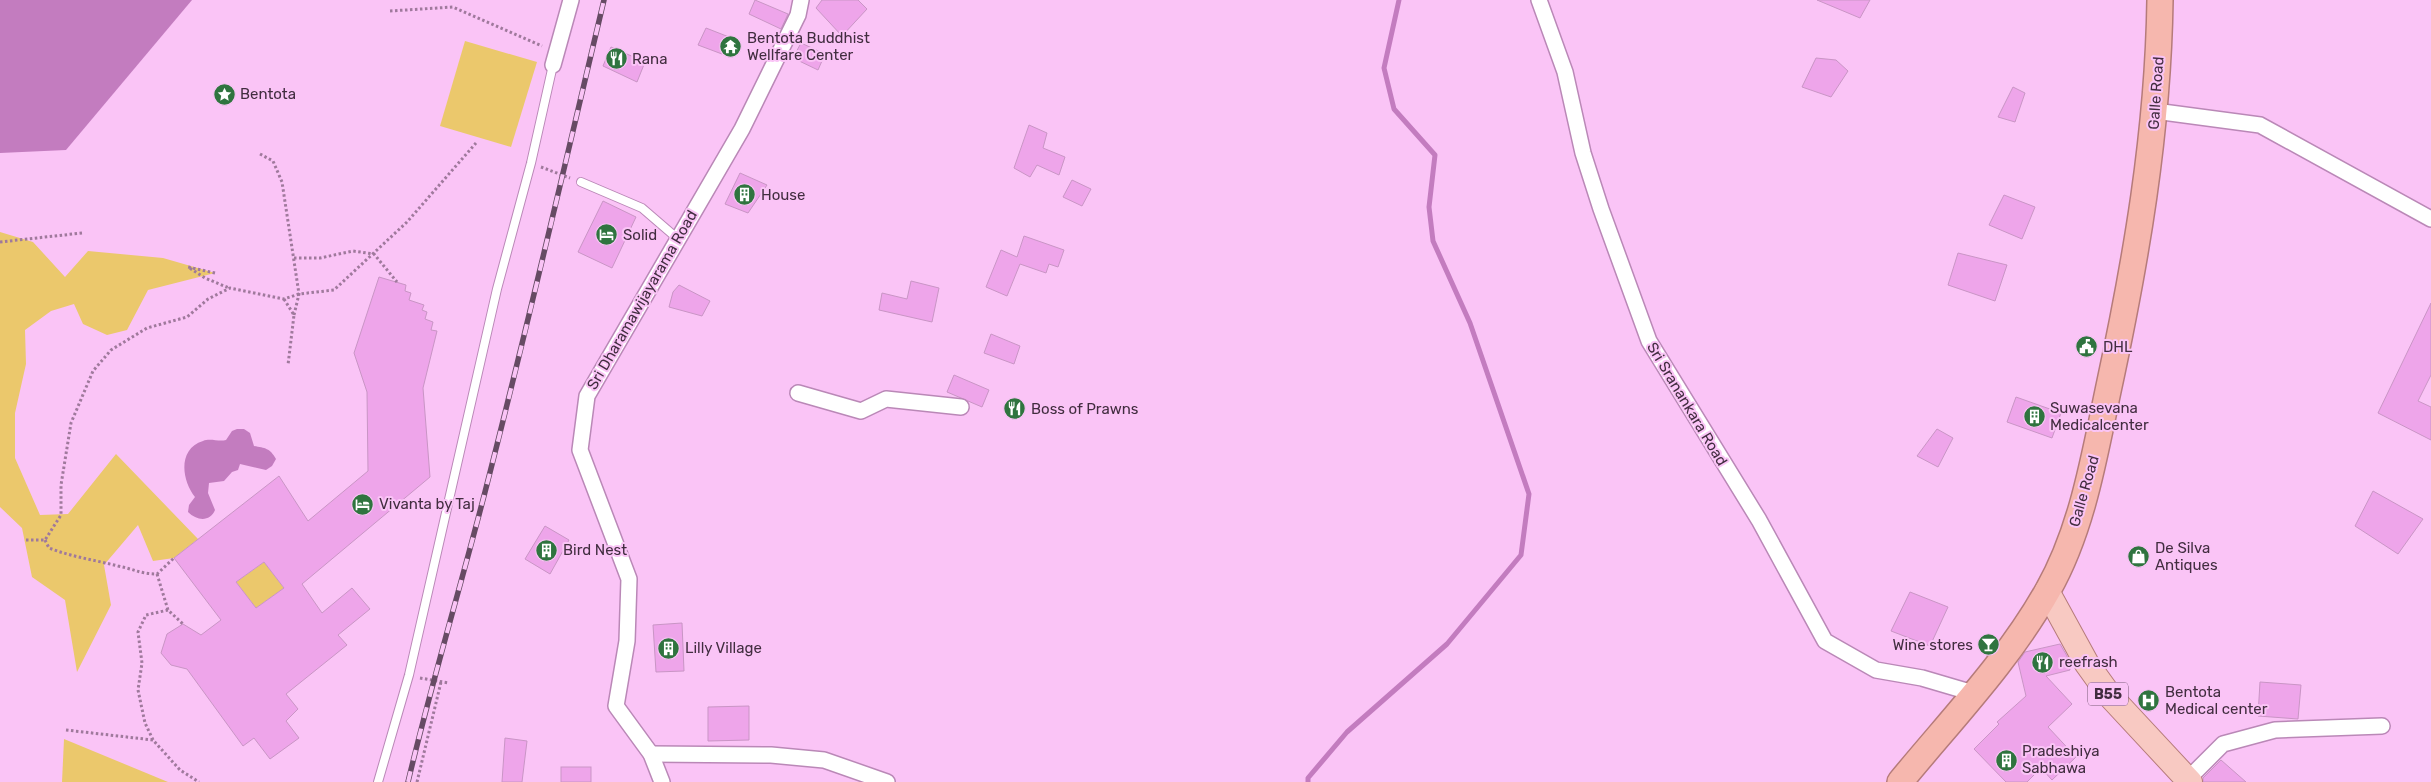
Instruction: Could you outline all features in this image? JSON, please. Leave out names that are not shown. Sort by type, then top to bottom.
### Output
[{"type":"highway","name":"Galle Road","points":[[1900,782],[2001,658],[2047,591],[2069,543],[2093,464],[2130,288],[2155,111],[2160,0]]},
{"type":"main road","name":"B55","points":[[2047,591],[2087,664],[2110,696],[2189,781]]},
{"type":"street","points":[[555,58],[571,0]]},
{"type":"street","name":"Sri Dharamawijayarama Road","points":[[662,782],[651,754],[616,706],[627,640],[629,580],[580,450],[587,396],[742,129],[798,15],[801,0]]},
{"type":"street","name":"Sri Sranankara Road","points":[[1539,0],[1565,72],[1584,153],[1600,209],[1649,341],[1759,520],[1825,640],[1876,670],[1922,678],[1972,693]]},
{"type":"street","points":[[2155,111],[2260,125],[2431,219]]},
{"type":"street","points":[[798,393],[861,411],[886,399],[961,407]]},
{"type":"street","points":[[2189,781],[2223,744],[2275,730],[2382,726]]},
{"type":"street","points":[[651,754],[772,756],[824,760],[887,782]]},
{"type":"lane","points":[[378,782],[409,675],[497,289],[531,163],[555,58]]},
{"type":"lane","points":[[581,182],[642,208],[678,239]]},
{"type":"path","points":[[390,11],[453,7],[555,58]]},
{"type":"path","points":[[215,273],[188,267],[205,278],[230,288],[284,299],[299,294],[334,290],[408,222],[476,143]]},
{"type":"path","points":[[260,154],[273,161],[282,182],[299,294],[294,315],[288,365]]},
{"type":"path","points":[[531,163],[581,182]]},
{"type":"path","points":[[0,242],[82,233]]},
{"type":"path","points":[[294,258],[320,258],[353,251],[374,254],[397,282]]},
{"type":"path","points":[[45,540],[61,515],[61,485],[72,423],[93,371],[111,350],[147,328],[187,317],[208,298],[230,288]]},
{"type":"path","points":[[284,299],[294,315]]},
{"type":"path","points":[[26,540],[45,540]]},
{"type":"path","points":[[45,540],[49,548],[67,555],[118,566],[140,574],[157,574],[174,558]]},
{"type":"path","points":[[157,574],[168,610],[183,624]]},
{"type":"path","points":[[168,610],[146,615],[138,632],[142,663],[138,690],[145,722],[152,740],[180,770],[199,782]]},
{"type":"path","points":[[432,681],[449,683]]},
{"type":"path","points":[[417,782],[441,682]]},
{"type":"path","points":[[66,730],[152,740]]},
{"type":"shaded area","points":[[0,0],[192,0],[66,150],[0,153]]},
{"type":"shaded area","points":[[465,41],[537,62],[511,147],[440,126]]},
{"type":"shaded area","points":[[0,232],[33,242],[65,277],[88,251],[163,258],[215,273],[148,290],[127,330],[107,335],[83,324],[74,304],[51,311],[25,330],[26,364],[15,413],[15,458],[40,515],[68,514],[116,454],[198,539],[174,558],[153,561],[138,525],[104,565],[111,605],[77,672],[65,600],[32,577],[22,528],[0,507]]},
{"type":"shaded area","points":[[244,429],[250,433],[254,446],[267,449],[276,459],[272,466],[266,470],[240,464],[238,470],[232,472],[224,481],[209,483],[208,493],[215,510],[210,517],[203,519],[195,517],[188,512],[189,505],[195,497],[187,483],[185,474],[184,466],[189,451],[195,445],[206,440],[226,440],[232,431]]},
{"type":"shaded area","points":[[264,562],[284,588],[256,608],[236,582]]},
{"type":"shaded area","points":[[64,739],[168,782],[62,782]]},
{"type":"building","points":[[755,0],[788,14],[781,29],[749,14]]},
{"type":"building","points":[[822,0],[858,0],[867,9],[842,36],[816,8]]},
{"type":"building","points":[[1817,0],[1870,0],[1860,18]]},
{"type":"building","points":[[706,28],[729,37],[722,54],[698,45]]},
{"type":"building","points":[[801,43],[825,54],[818,70],[793,58]]},
{"type":"building","points":[[611,47],[645,62],[637,82],[603,66]]},
{"type":"building","points":[[1816,58],[1836,60],[1848,71],[1831,97],[1802,87]]},
{"type":"building","points":[[2013,87],[2025,93],[2015,122],[1998,117]]},
{"type":"building","points":[[1029,125],[1047,133],[1043,148],[1065,157],[1059,175],[1037,165],[1030,177],[1014,168]]},
{"type":"building","name":"House","points":[[740,173],[767,185],[748,213],[725,204]]},
{"type":"building","points":[[1072,180],[1091,189],[1082,206],[1063,197]]},
{"type":"building","points":[[2004,195],[2035,207],[2022,239],[1989,225]]},
{"type":"building","name":"Solid","points":[[603,201],[636,217],[612,268],[578,252]]},
{"type":"building","points":[[1024,236],[1064,250],[1058,267],[1049,264],[1046,273],[1020,264],[1007,296],[986,287],[1001,250],[1017,257]]},
{"type":"building","points":[[1958,253],[2007,265],[1995,301],[1948,285]]},
{"type":"building","name":"Vivanta by Taj","points":[[379,277],[406,285],[405,291],[411,293],[409,300],[424,305],[422,310],[427,312],[425,319],[433,322],[431,330],[437,331],[423,388],[430,477],[302,584],[322,613],[352,588],[370,609],[338,635],[347,645],[286,694],[298,709],[286,721],[299,738],[270,759],[254,738],[243,746],[187,669],[171,665],[161,653],[167,634],[183,624],[201,635],[221,620],[174,558],[279,476],[308,521],[368,471],[367,392],[354,353]],"holes":[[[264,562],[284,588],[256,608],[236,582]]]},
{"type":"building","points":[[911,281],[939,288],[932,322],[879,310],[882,293],[907,299]]},
{"type":"building","points":[[679,285],[710,301],[702,316],[669,307],[673,292]]},
{"type":"building","points":[[2431,303],[2431,375],[2418,401],[2431,407],[2431,440],[2378,413]]},
{"type":"building","points":[[991,334],[1020,346],[1014,364],[984,353]]},
{"type":"building","points":[[954,375],[989,390],[982,407],[947,392]]},
{"type":"building","name":"Suwasevana Medicalcenter","points":[[2016,397],[2061,413],[2052,438],[2007,422]]},
{"type":"building","points":[[1937,429],[1953,438],[1938,467],[1917,456]]},
{"type":"building","points":[[2373,491],[2423,519],[2398,554],[2355,526]]},
{"type":"building","name":"Bird Nest","points":[[545,526],[569,540],[550,574],[525,559]]},
{"type":"building","points":[[1910,592],[1948,607],[1930,646],[1891,631]]},
{"type":"building","name":"Lilly Village","points":[[682,623],[684,671],[656,672],[653,625]]},
{"type":"building","points":[[2060,644],[2067,656],[2070,670],[2046,676],[2072,704],[2048,727],[2076,757],[2052,780],[2041,768],[2027,782],[2006,782],[1974,749],[1999,724],[1997,722],[2026,696],[2018,662],[2025,652]]},
{"type":"building","points":[[2260,682],[2301,685],[2298,719],[2258,716]]},
{"type":"building","points":[[749,706],[749,740],[708,741],[708,707]]},
{"type":"building","points":[[505,738],[527,741],[522,782],[502,782]]},
{"type":"building","points":[[2221,760],[2246,782],[2203,782],[2203,778]]},
{"type":"building","points":[[561,767],[591,767],[591,782],[561,782]]},
{"type":"waterway","points":[[1308,782],[1308,778],[1347,732],[1447,644],[1521,555],[1529,494],[1470,323],[1433,241],[1429,207],[1435,155],[1394,109],[1384,68],[1399,0]]},
{"type":"railway","points":[[408,782],[501,431],[604,0]]},
{"type":"place","name":"Bentota Buddhist Wellfare Center","points":[[731,47]]},
{"type":"place","name":"Rana","points":[[616,59]]},
{"type":"place","name":"Bentota","points":[[224,94]]},
{"type":"place","name":"House","points":[[745,195]]},
{"type":"place","name":"Solid","points":[[607,235]]},
{"type":"place","name":"DHL","points":[[2087,347]]},
{"type":"place","name":"Boss of Prawns","points":[[1015,409]]},
{"type":"place","name":"Suwasevana Medicalcenter","points":[[2034,417]]},
{"type":"place","name":"Vivanta by Taj","points":[[363,504]]},
{"type":"place","name":"Bird Nest","points":[[547,550]]},
{"type":"place","name":"De Silva Antiques","points":[[2139,557]]},
{"type":"place","name":"Wine stores","points":[[1989,645]]},
{"type":"place","name":"Lilly Village","points":[[669,648]]},
{"type":"place","name":"reefrash","points":[[2043,662]]},
{"type":"place","name":"Bentota Medical center","points":[[2149,701]]},
{"type":"place","name":"Pradeshiya Sabhawa","points":[[2006,760]]}]
